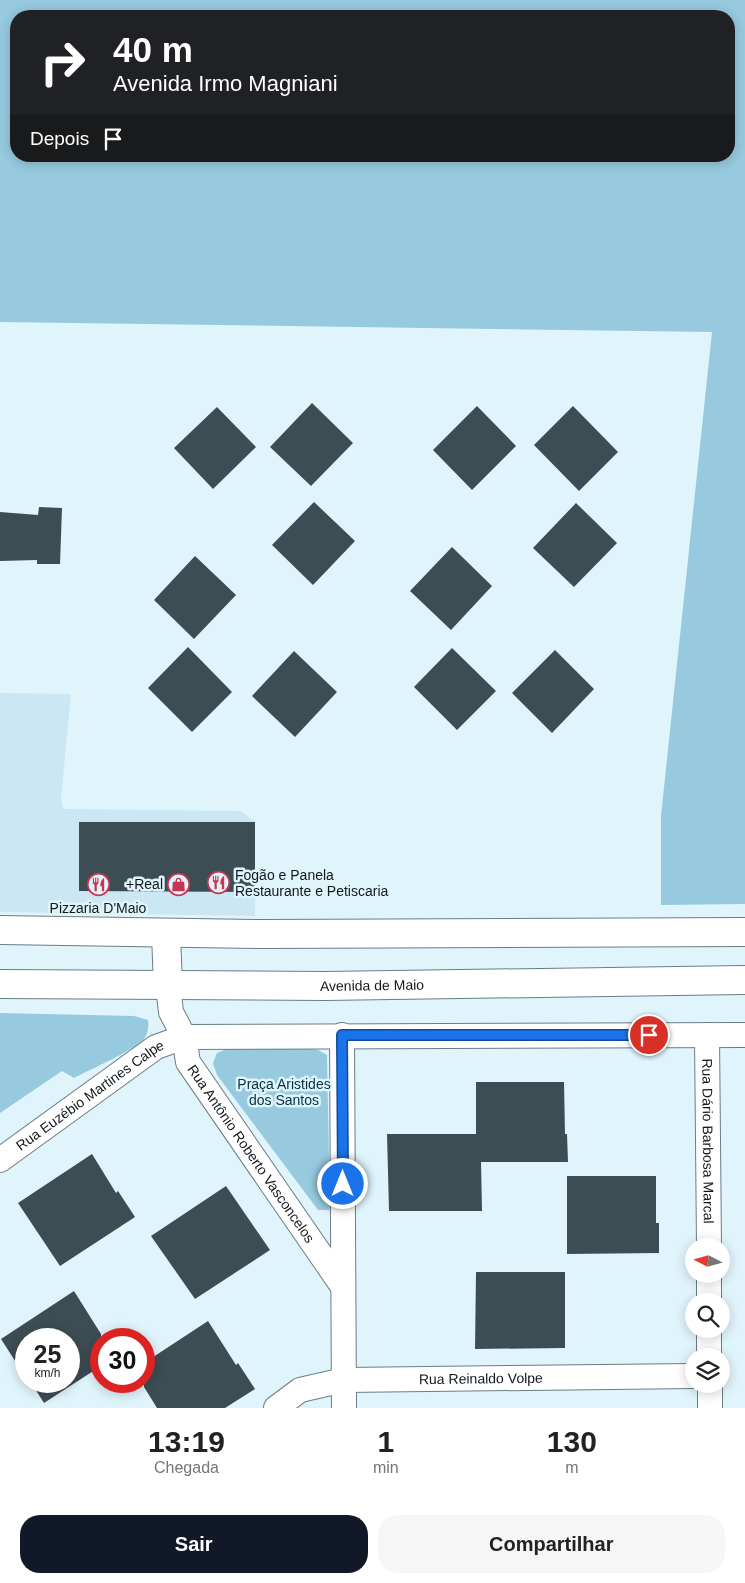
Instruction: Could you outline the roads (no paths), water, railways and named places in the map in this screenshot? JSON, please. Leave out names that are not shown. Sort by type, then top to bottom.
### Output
[{"type":"main road","points":[[0,930],[166,934],[745,932]]},
{"type":"main road","points":[[166,934],[168,986]]},
{"type":"main road","name":"Avenida de Maio","points":[[0,984],[168,986],[745,980]]},
{"type":"street","name":"Rua Antônio Roberto Vasconcelos","points":[[168,986],[171,1012],[184,1037],[188,1062],[344,1287]]},
{"type":"street","name":"Rua Euzébio Martines Calpe","points":[[0,1160],[156,1047],[184,1037],[745,1034]]},
{"type":"street","points":[[342,1035],[344,1408]]},
{"type":"street","name":"Rua Dário Barbosa Marcal","points":[[707,1035],[708,1238]]},
{"type":"street","name":"Rua Reinaldo Volpe","points":[[276,1408],[300,1390],[344,1380],[685,1376]]},
{"type":"street","points":[[710,1393],[710,1408]]},
{"type":"place","name":"Fogão e Panela Restaurante e Petiscaria","points":[[219,883]]},
{"type":"place","name":"+Real","points":[[179,884]]},
{"type":"place","name":"Pizzaria D'Maio","points":[[98,885]]},
{"type":"park label","name":"Praça Aristides dos Santos","points":[[284,1092]]}]
